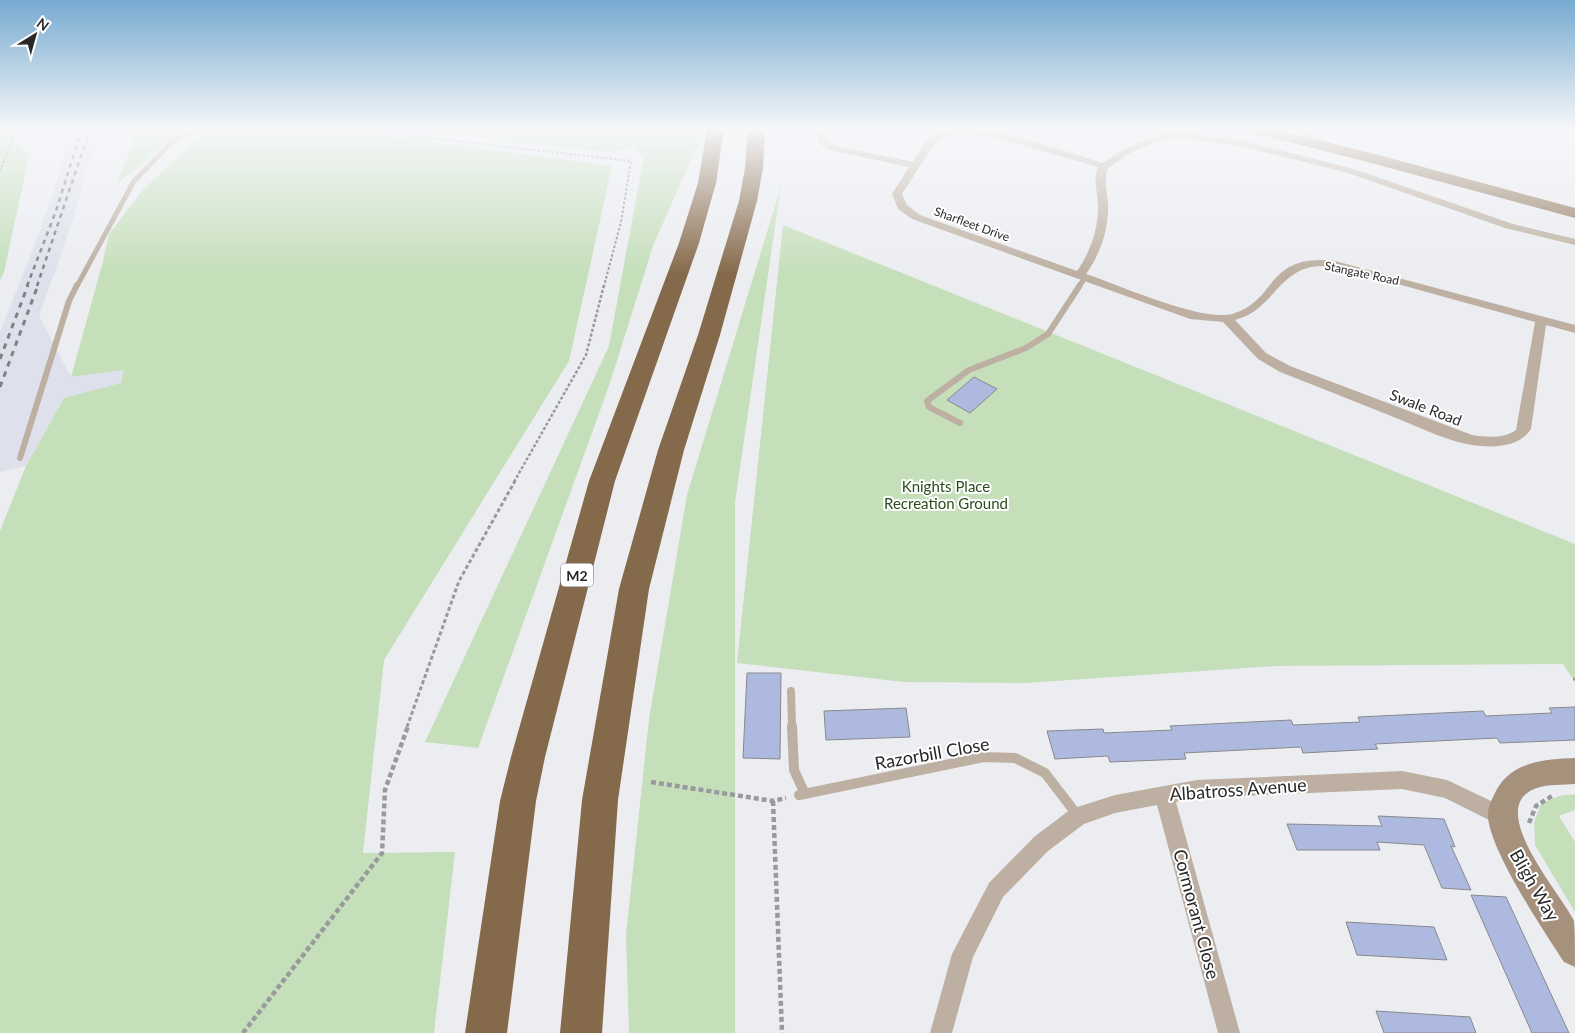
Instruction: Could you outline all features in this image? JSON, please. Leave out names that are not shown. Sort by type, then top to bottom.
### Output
[{"type":"highway","name":"M2","points":[[486,1033],[518,802],[528,757],[602,481],[689,243],[708,177]]},
{"type":"highway","points":[[581,1033],[600,800],[634,589],[671,450],[709,335],[748,201],[752,177]]},
{"type":"main road","points":[[1452,177],[1575,213]]},
{"type":"street","name":"Sharfleet Drive","points":[[907,177],[897,194],[901,205],[910,213],[936,225],[1082,277]]},
{"type":"street","points":[[1082,277],[1091,259],[1100,232],[1103,205],[1100,177]]},
{"type":"street","points":[[1368,177],[1476,216],[1537,234],[1575,242]]},
{"type":"street","name":"Stangate Road","points":[[1082,277],[1186,314],[1206,318],[1226,318],[1251,310],[1292,269],[1302,265],[1321,264],[1349,267],[1541,318],[1575,329]]},
{"type":"street","name":"Swale Road","points":[[1226,318],[1262,356],[1292,373],[1458,436],[1490,442],[1512,439],[1524,429],[1541,318]]},
{"type":"street","points":[[1501,816],[1508,794],[1520,782],[1542,773],[1575,771]]},
{"type":"street","name":"Albatross Avenue","points":[[941,1033],[963,954],[996,890],[1041,844],[1078,816],[1115,804],[1197,788],[1402,780],[1447,789],[1501,816]]},
{"type":"street","name":"Cormorant Close","points":[[1164,794],[1229,1033]]},
{"type":"street","name":"Bligh Way","points":[[1501,816],[1509,842],[1550,914],[1575,951]]},
{"type":"lane","points":[[20,458],[69,301],[138,177]]},
{"type":"lane","points":[[960,423],[929,407],[927,401],[969,370],[1026,348],[1048,334],[1082,277]]},
{"type":"lane","points":[[791,691],[794,770],[802,795]]},
{"type":"lane","name":"Razorbill Close","points":[[802,795],[984,757],[1015,758],[1045,773],[1078,816]]},
{"type":"path","points":[[243,1033],[382,853],[385,790],[459,581],[586,355],[621,222],[628,177]]},
{"type":"path","points":[[651,782],[773,801],[802,795]]},
{"type":"path","points":[[1530,827],[1530,817],[1538,803],[1542,799],[1556,795]]},
{"type":"path","points":[[773,801],[782,1033]]},
{"type":"shaded area","points":[[58,177],[85,177],[71,226],[39,316],[71,377],[125,370],[121,384],[64,398],[26,466],[0,472],[0,332]]},
{"type":"green space","points":[[0,177],[24,177],[4,272],[0,280]]},
{"type":"green space","points":[[157,177],[610,177],[569,361],[384,660],[363,853],[455,852],[434,1033],[0,1033],[0,531],[26,466],[64,398],[121,383],[124,370],[71,377],[109,234],[143,190]]},
{"type":"green space","points":[[640,177],[683,177],[653,246],[610,383],[478,748],[425,742],[609,346]]},
{"type":"green space","points":[[781,186],[735,502],[735,1033],[629,1033],[626,935],[649,719],[687,495]]},
{"type":"green space","name":"Knights Place Recreation Ground","points":[[783,225],[1575,544],[1575,682],[1563,664],[1275,666],[1026,683],[904,682],[737,663]]},
{"type":"green space","points":[[1575,794],[1575,810],[1559,816],[1575,842],[1575,912],[1535,845],[1534,823],[1541,804],[1559,796]]},
{"type":"building","points":[[974,377],[997,389],[970,413],[947,400]]},
{"type":"building","points":[[747,673],[781,673],[780,759],[743,758]]},
{"type":"building","points":[[1575,707],[1575,740],[1500,743],[1497,738],[1375,744],[1378,749],[1303,753],[1301,747],[1184,753],[1186,759],[1110,762],[1108,756],[1055,759],[1047,731],[1103,729],[1104,733],[1172,730],[1170,726],[1291,720],[1293,725],[1360,722],[1358,717],[1483,711],[1486,716],[1552,713],[1549,708]]},
{"type":"building","points":[[906,708],[910,737],[826,740],[824,711]]},
{"type":"building","points":[[1378,816],[1444,819],[1455,847],[1451,846],[1471,890],[1442,888],[1424,845],[1377,842],[1380,850],[1297,850],[1287,824],[1382,826]]},
{"type":"building","points":[[1471,895],[1506,897],[1569,1033],[1532,1033]]},
{"type":"building","points":[[1346,922],[1434,927],[1447,960],[1357,955]]},
{"type":"building","points":[[1376,1011],[1470,1017],[1476,1033],[1384,1033]]},
{"type":"railway","points":[[27,286],[56,211],[67,177]]},
{"type":"railway","points":[[37,286],[74,177]]},
{"type":"railway","points":[[0,359],[28,285]]},
{"type":"railway","points":[[0,387],[38,285]]}]
